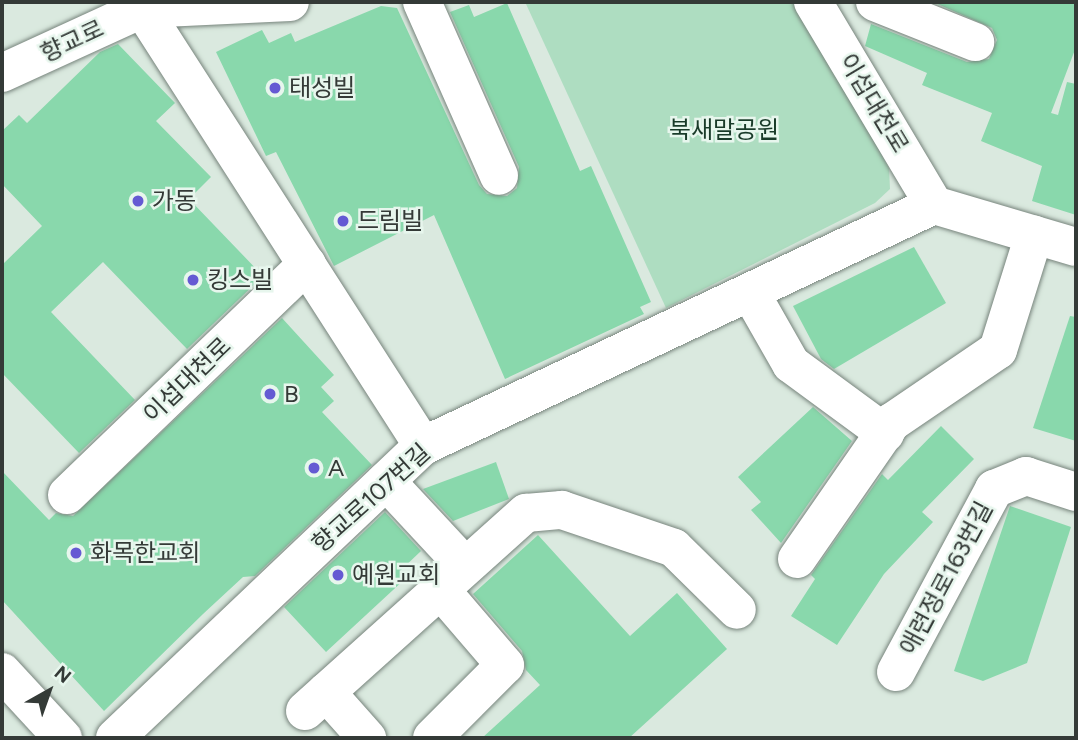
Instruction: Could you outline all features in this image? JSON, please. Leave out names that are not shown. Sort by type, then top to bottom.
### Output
[{"type":"street","points":[[140,5],[290,2]]},
{"type":"street","points":[[422,2],[499,176]]},
{"type":"street","name":"이섭대천로","points":[[813,2],[934,205]]},
{"type":"street","points":[[875,2],[975,42]]},
{"type":"street","points":[[140,5],[423,446]]},
{"type":"street","name":"향교로","points":[[2,73],[140,5]]},
{"type":"street","points":[[934,205],[1076,247]]},
{"type":"street","name":"향교로107번길","points":[[115,738],[423,446],[934,205]]},
{"type":"street","points":[[797,559],[885,433],[919,400],[998,350],[1034,235]]},
{"type":"street","name":"이섭대천로","points":[[67,495],[307,264]]},
{"type":"street","points":[[750,292],[791,364],[885,433]]},
{"type":"street","name":"애련정로163번길","points":[[896,671],[994,489],[1026,476],[1076,492]]},
{"type":"street","points":[[386,481],[452,576],[506,665],[432,738]]},
{"type":"street","points":[[368,738],[316,701],[452,576],[526,513],[562,510],[674,548],[737,610]]},
{"type":"street","points":[[2,673],[63,738]]},
{"type":"green space","name":"북새말공원","points":[[799,2],[889,168],[890,189],[875,203],[666,308],[526,4]]},
{"type":"building","points":[[933,2],[1076,2],[1076,47],[1051,113],[1058,115],[1067,82],[1076,84],[1076,215],[1032,201],[1042,166],[981,141],[992,113],[922,85],[927,73],[865,46],[871,24],[967,62],[989,59],[997,40],[992,28]]},
{"type":"building","points":[[507,3],[580,171],[591,166],[651,302],[640,307],[644,314],[505,379],[434,215],[334,266],[276,152],[266,156],[216,52],[262,30],[269,43],[291,33],[295,42],[381,6],[397,8],[479,185],[487,194],[507,196],[517,188],[519,167],[450,12],[469,5],[474,17]]},
{"type":"building","points":[[118,44],[175,103],[156,121],[211,177],[189,199],[263,276],[187,349],[103,262],[51,312],[135,400],[79,453],[2,373],[2,265],[42,226],[2,184],[2,131],[19,115],[27,123],[100,52]]},
{"type":"building","points":[[914,247],[946,303],[834,369],[821,359],[793,306]]},
{"type":"building","points":[[1070,316],[1076,317],[1076,441],[1033,428]]},
{"type":"building","points":[[282,318],[334,375],[321,387],[334,401],[322,412],[372,465],[255,576],[243,577],[104,711],[2,600],[2,471],[49,520],[56,513],[73,516]]},
{"type":"building","points":[[813,407],[852,441],[781,543],[751,510],[761,502],[738,477]]},
{"type":"building","points":[[941,426],[974,459],[922,512],[933,522],[884,574],[837,645],[791,616],[815,579],[811,575],[882,474],[888,480]]},
{"type":"building","points":[[496,462],[509,499],[453,521],[423,489]]},
{"type":"building","points":[[1010,506],[1071,527],[1027,663],[983,681],[954,671]]},
{"type":"building","points":[[385,512],[421,551],[400,571],[406,578],[326,652],[284,607]]},
{"type":"building","points":[[538,535],[630,636],[677,593],[727,649],[629,738],[482,738],[540,685],[526,670],[522,651],[473,594]]},
{"type":"place","name":"태성빌","points":[[275,88]]},
{"type":"place","name":"가동","points":[[138,201]]},
{"type":"place","name":"드림빌","points":[[343,221]]},
{"type":"place","name":"킹스빌","points":[[193,280]]},
{"type":"place","name":"B","points":[[270,394]]},
{"type":"place","name":"A","points":[[314,468]]},
{"type":"place","name":"화목한교회","points":[[76,553]]},
{"type":"place","name":"예원교회","points":[[338,575]]}]
